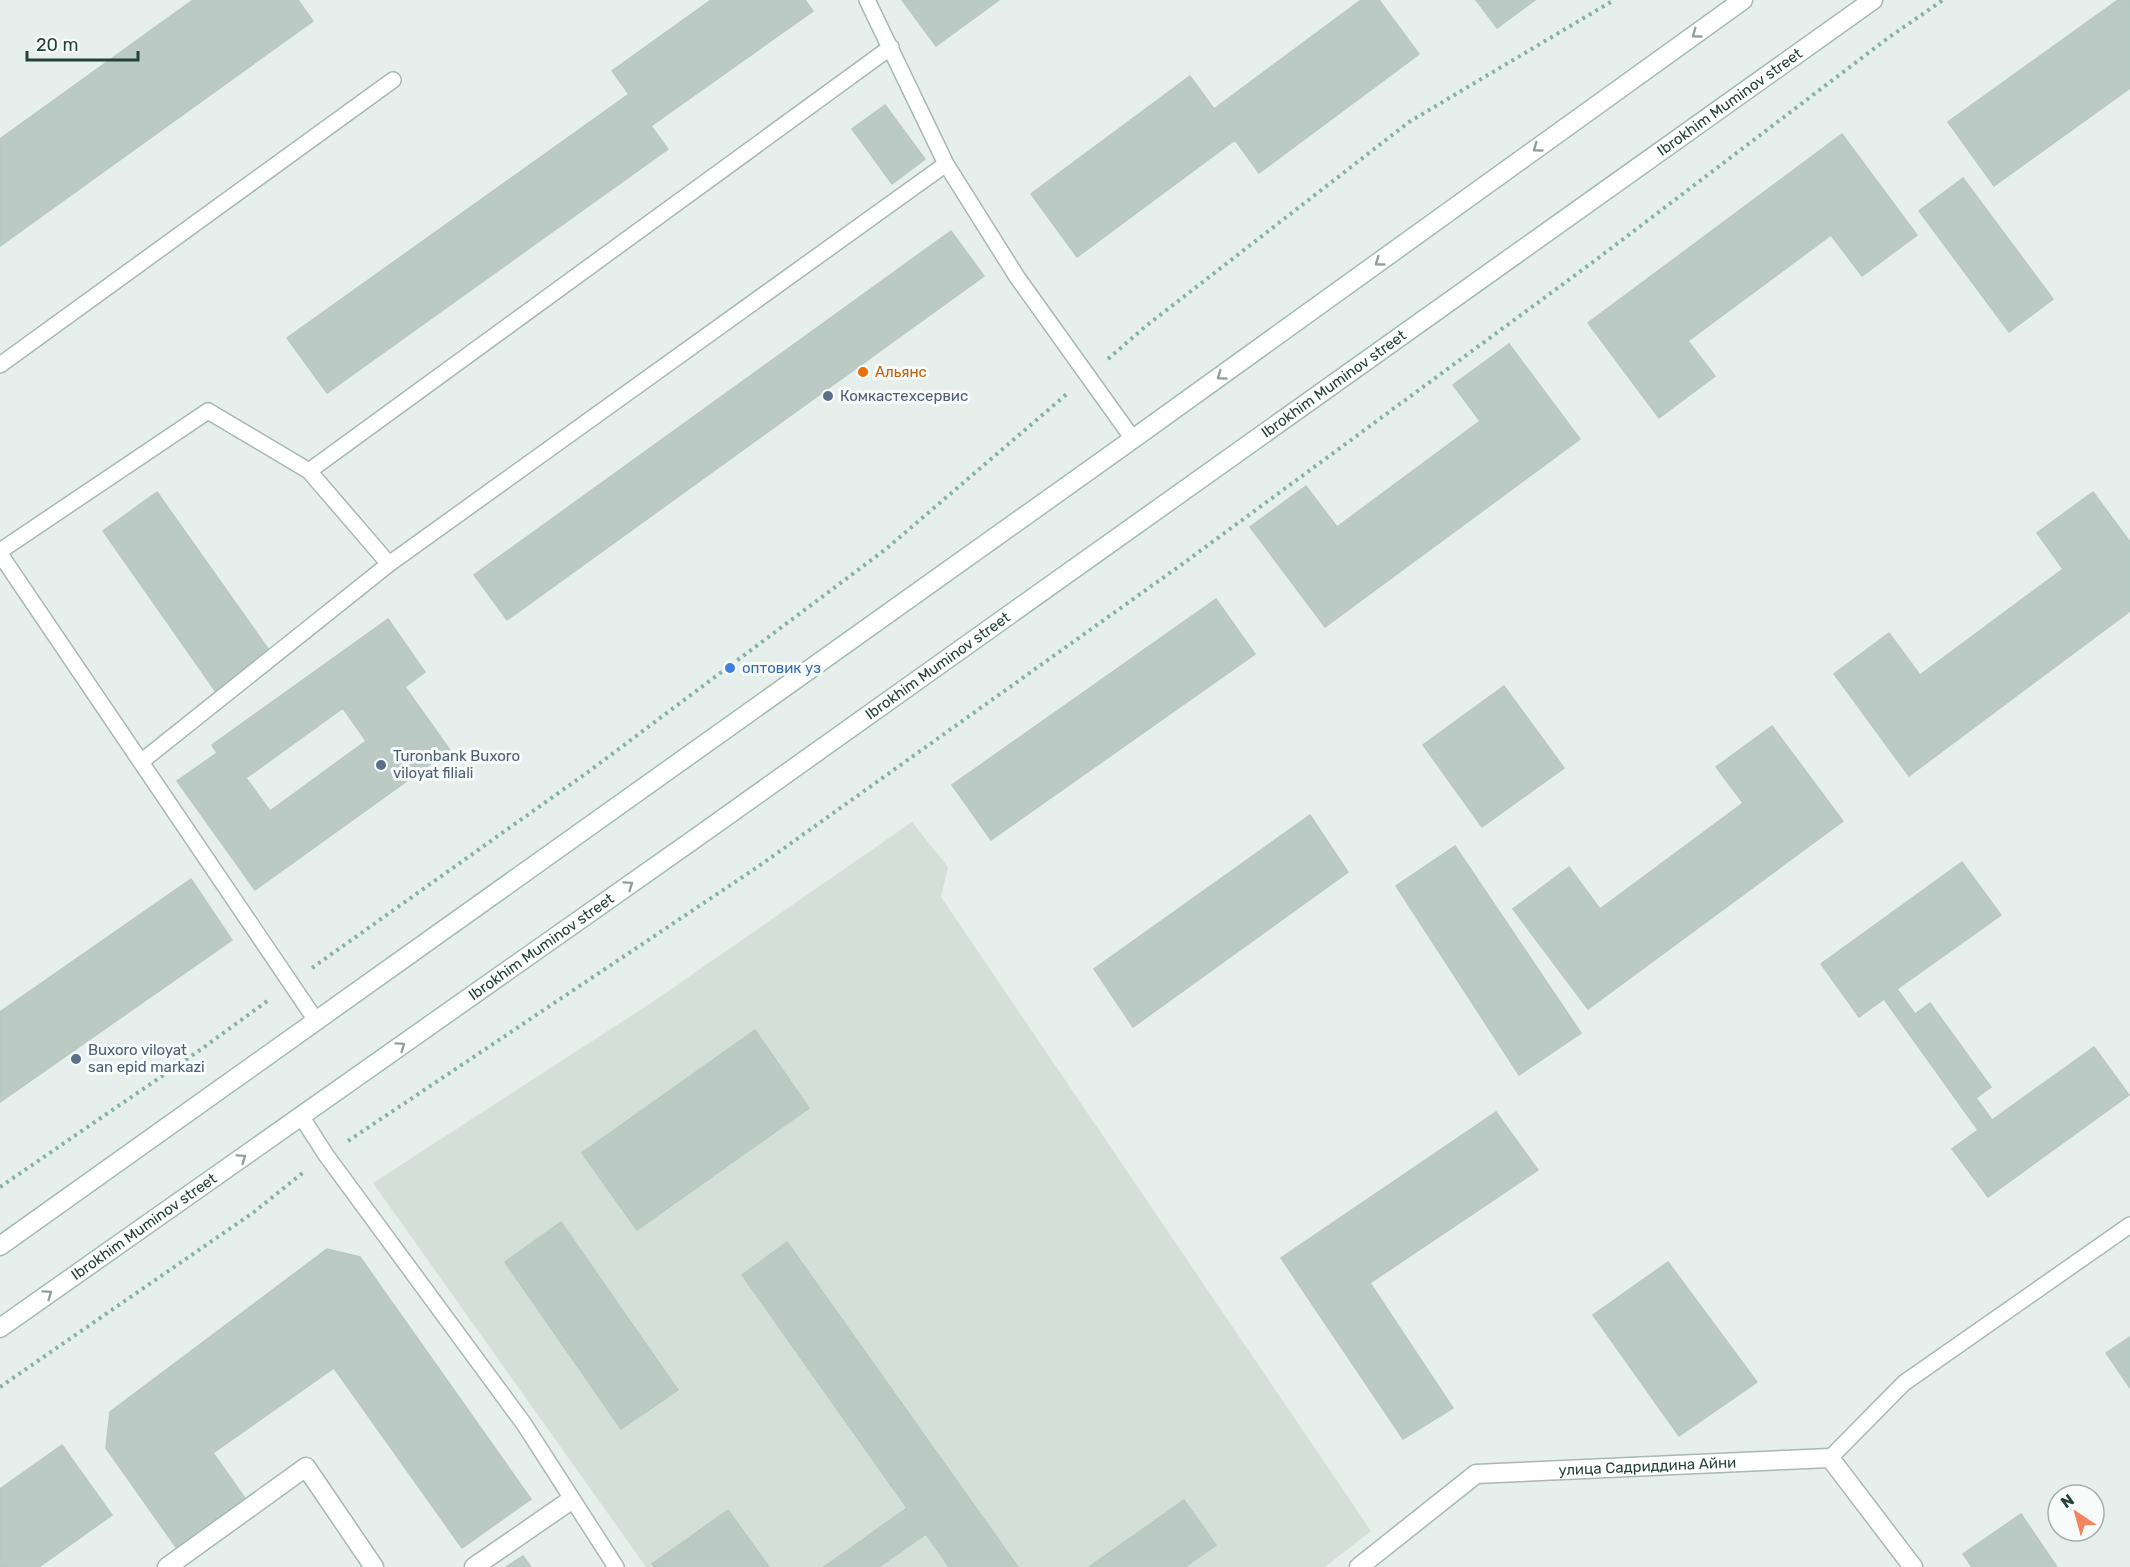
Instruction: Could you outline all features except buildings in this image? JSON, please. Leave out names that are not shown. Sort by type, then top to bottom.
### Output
[{"type":"main road","points":[[0,1246],[1133,440],[1743,0]]},
{"type":"main road","name":"Ibrokhim Muminov street","points":[[0,1328],[1874,0]]},
{"type":"main road","points":[[1830,1458],[1913,1567]]},
{"type":"main road","name":"улица Садриддина Айни","points":[[1359,1567],[1476,1474],[1830,1458]]},
{"type":"main road","points":[[167,1567],[306,1467],[374,1567]]},
{"type":"main road","points":[[474,1567],[571,1500]]},
{"type":"lane","points":[[867,0],[946,164],[1017,277],[1133,440]]},
{"type":"lane","points":[[309,471],[891,47]]},
{"type":"lane","points":[[0,365],[393,80]]},
{"type":"lane","points":[[142,761],[389,564],[946,164]]},
{"type":"lane","points":[[317,1022],[0,552],[208,411],[309,471],[389,564]]},
{"type":"lane","points":[[301,1116],[326,1155],[524,1424],[616,1567]]},
{"type":"lane","points":[[1830,1458],[1904,1383],[2130,1225]]},
{"type":"path","points":[[0,1187],[200,1050],[588,772],[886,549],[1146,326],[1409,122],[1614,0]]},
{"type":"path","points":[[0,1387],[254,1212],[326,1155],[759,866],[1181,565],[1593,262],[1887,38],[1943,0]]},
{"type":"shaded area","points":[[912,822],[948,867],[941,897],[1371,1531],[1325,1567],[646,1567],[373,1183],[651,1003]]},
{"type":"place","name":"Альянс","points":[[863,372]]},
{"type":"place","name":"Комкастехсервис","points":[[828,396]]},
{"type":"place","name":"оптовик уз","points":[[730,668]]},
{"type":"place","name":"Turonbank Buxoro viloyat filiali","points":[[381,765]]},
{"type":"place","name":"Buxoro viloyat san epid markazi","points":[[76,1059]]}]
